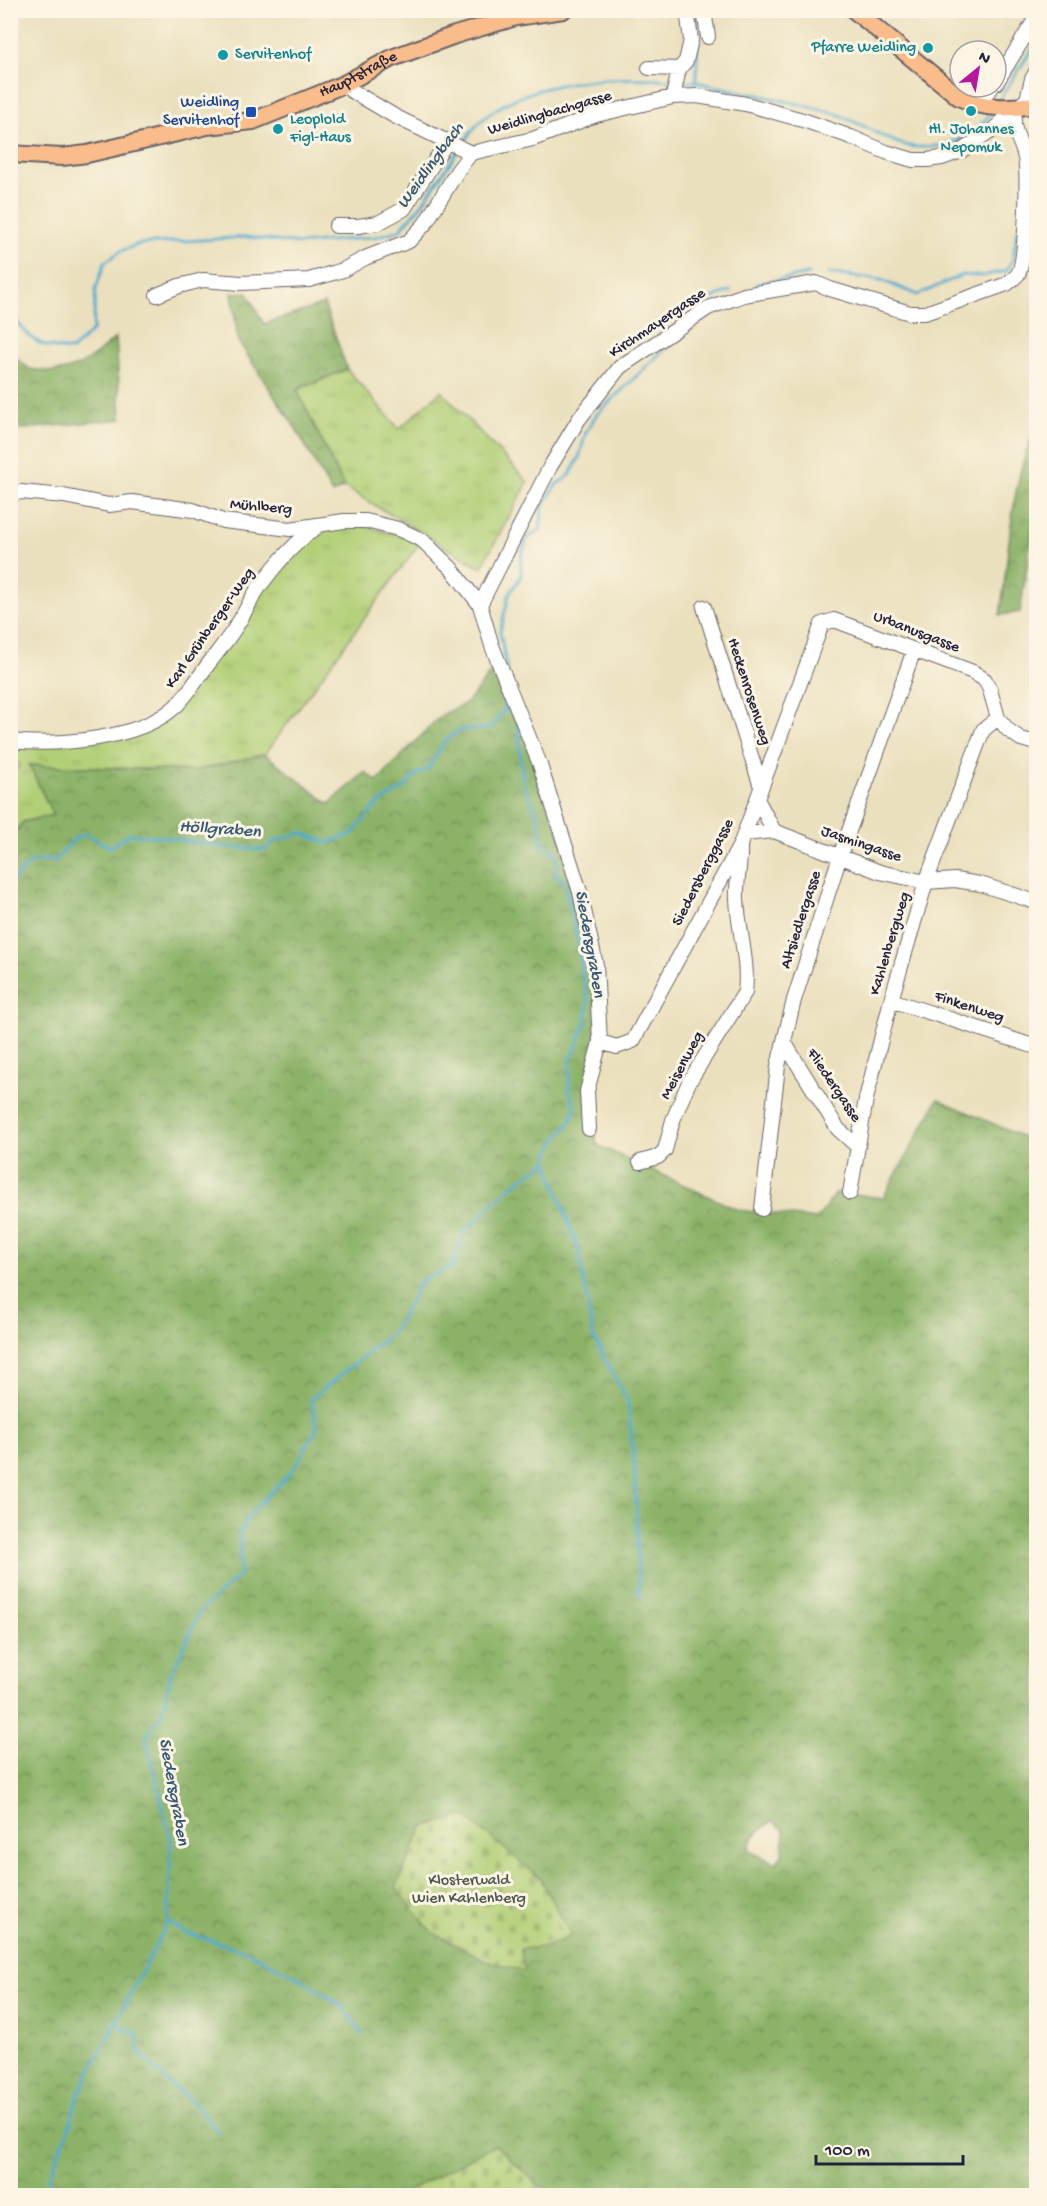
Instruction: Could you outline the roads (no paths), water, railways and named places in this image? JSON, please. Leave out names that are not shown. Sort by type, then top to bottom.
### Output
[{"type":"main road","name":"Hauptstraße","points":[[10,154],[62,157],[87,154],[207,126],[253,121],[342,85],[392,58],[509,14],[563,10]]},
{"type":"main road","points":[[854,10],[950,91],[979,105],[1011,108],[1036,105]]},
{"type":"street","points":[[649,68],[676,82],[686,61],[692,40],[687,10]]},
{"type":"street","points":[[704,10],[708,37]]},
{"type":"street","points":[[1008,64],[1036,18]]},
{"type":"street","points":[[1011,108],[1027,99],[1036,72]]},
{"type":"street","name":"Weidlingbachgasse","points":[[157,295],[203,280],[241,283],[309,280],[343,270],[365,258],[410,241],[425,224],[458,170],[459,146],[533,139],[676,82],[697,96],[757,107],[806,121],[851,137],[886,153],[913,160],[942,158],[962,151],[993,130],[1011,108]]},
{"type":"street","points":[[336,226],[378,223],[404,209],[459,146],[396,117],[342,85]]},
{"type":"street","points":[[979,105],[983,99]]},
{"type":"street","name":"Kirchmayergasse","points":[[480,604],[550,467],[579,419],[620,367],[708,308],[744,295],[816,283],[910,313],[925,313],[1007,284],[1018,274],[1024,248],[1026,169],[1024,155],[1012,120],[1011,108]]},
{"type":"street","name":"Mühlberg","points":[[10,494],[21,492],[64,496],[109,505],[132,502],[193,510],[223,521],[290,529],[344,521],[366,521],[422,540],[451,568],[480,604]]},
{"type":"street","name":"Karl Grünberger-Weg","points":[[10,741],[37,744],[88,740],[126,731],[163,716],[177,705],[194,684],[236,627],[259,587],[302,537],[319,526]]},
{"type":"street","points":[[480,604],[502,670],[539,762],[580,892],[596,965],[600,1042],[586,1091],[589,1129]]},
{"type":"street","name":"Heckenrosenweg","points":[[704,607],[759,793],[774,831]]},
{"type":"street","name":"Siedersberggasse","points":[[600,1042],[617,1047],[633,1041],[743,840],[822,624],[834,620]]},
{"type":"street","name":"Urbanusgasse","points":[[834,620],[973,672],[985,680],[998,718]]},
{"type":"street","name":"Altsiedlergasse","points":[[762,1209],[778,1066],[794,1000],[840,856],[914,650]]},
{"type":"street","points":[[998,718],[1008,730],[1021,739],[1036,743]]},
{"type":"street","name":"Kahlenbergweg","points":[[850,1193],[866,1099],[891,1000],[926,882],[983,730],[998,718]]},
{"type":"street","name":"Jasmingasse","points":[[743,840],[774,831],[880,872],[926,882],[955,879],[980,884],[1036,903]]},
{"type":"street","name":"Meisenweg","points":[[640,1162],[658,1157],[665,1150],[673,1120],[689,1082],[745,992],[747,975],[739,933],[736,896],[743,840]]},
{"type":"street","name":"Finkenweg","points":[[891,1000],[1036,1047]]},
{"type":"street","name":"Fliedergasse","points":[[784,1042],[838,1129],[857,1146]]},
{"type":"waterway","points":[[695,10],[698,41],[696,82]]},
{"type":"waterway","name":"Weidlingbach","points":[[999,100],[1036,43]]},
{"type":"waterway","name":"Weidlingbach","points":[[462,145],[474,128],[489,114],[530,93],[577,82],[625,79],[671,80]]},
{"type":"waterway","name":"Weidlingbach","points":[[681,81],[696,82],[830,112],[890,140],[919,147],[936,146],[960,139],[979,126],[991,113]]},
{"type":"waterway","name":"Weidlingbach","points":[[10,313],[23,330],[36,341],[43,345],[72,350],[93,330],[96,288],[105,262],[121,251],[139,244],[247,237],[299,244],[374,237],[400,230],[422,204],[458,151]]},
{"type":"waterway","name":"Siedersgraben","points":[[828,273],[881,280],[918,295],[962,275],[981,276],[1006,271],[1013,259],[1017,231]]},
{"type":"waterway","name":"Siedersgraben","points":[[757,284],[809,274]]},
{"type":"waterway","name":"Siedersgraben","points":[[704,301],[730,291]]},
{"type":"waterway","name":"Siedersgraben","points":[[507,670],[500,632],[509,595],[521,576],[521,557],[527,538],[540,530],[543,506],[556,485],[570,475],[579,458],[586,432],[597,414],[673,341]]},
{"type":"waterway","name":"Siedersgraben","points":[[503,688],[507,712]]},
{"type":"waterway","name":"Höllgraben","points":[[10,885],[28,864],[46,860],[55,861],[75,838],[86,834],[110,847],[129,834],[265,850],[274,841],[302,833],[327,843],[352,834],[377,805],[407,786],[413,777],[428,769],[445,741],[460,730],[491,728],[505,709]]},
{"type":"waterway","name":"Siedersgraben","points":[[38,2196],[46,2185],[69,2128],[79,2093],[168,1922],[171,1841],[146,1737],[162,1713],[170,1677],[200,1611],[240,1575],[240,1534],[250,1514],[294,1469],[317,1428],[311,1399],[393,1332],[421,1281],[453,1266],[463,1234],[507,1190],[547,1161],[555,1141],[571,1121],[575,1107],[569,1091],[570,1062],[586,1023],[588,1000],[582,973],[581,953],[564,881],[556,875],[555,852],[542,845],[539,819],[523,782],[518,727]]},
{"type":"waterway","points":[[547,1161],[579,1252],[593,1336],[628,1402],[635,1471],[639,1596]]},
{"type":"waterway","points":[[168,1922],[186,1933],[246,1951],[303,1980],[343,2007],[362,2034]]},
{"type":"waterway","points":[[117,2022],[125,2029],[137,2034],[140,2054],[168,2082],[193,2102],[219,2133]]},
{"type":"place","name":"Pfarre Weidling","points":[[928,48]]},
{"type":"place","name":"Servitenhof","points":[[223,55]]},
{"type":"place","name":"Hl. Johannes Nepomuk","points":[[971,111]]},
{"type":"place","name":"Weidling Servitenhof","points":[[251,112]]},
{"type":"place","name":"Leoplold Figl-Haus","points":[[278,129]]},
{"type":"park label","name":"Klosterwald Wien Kahlenberg","points":[[469,1890]]}]
